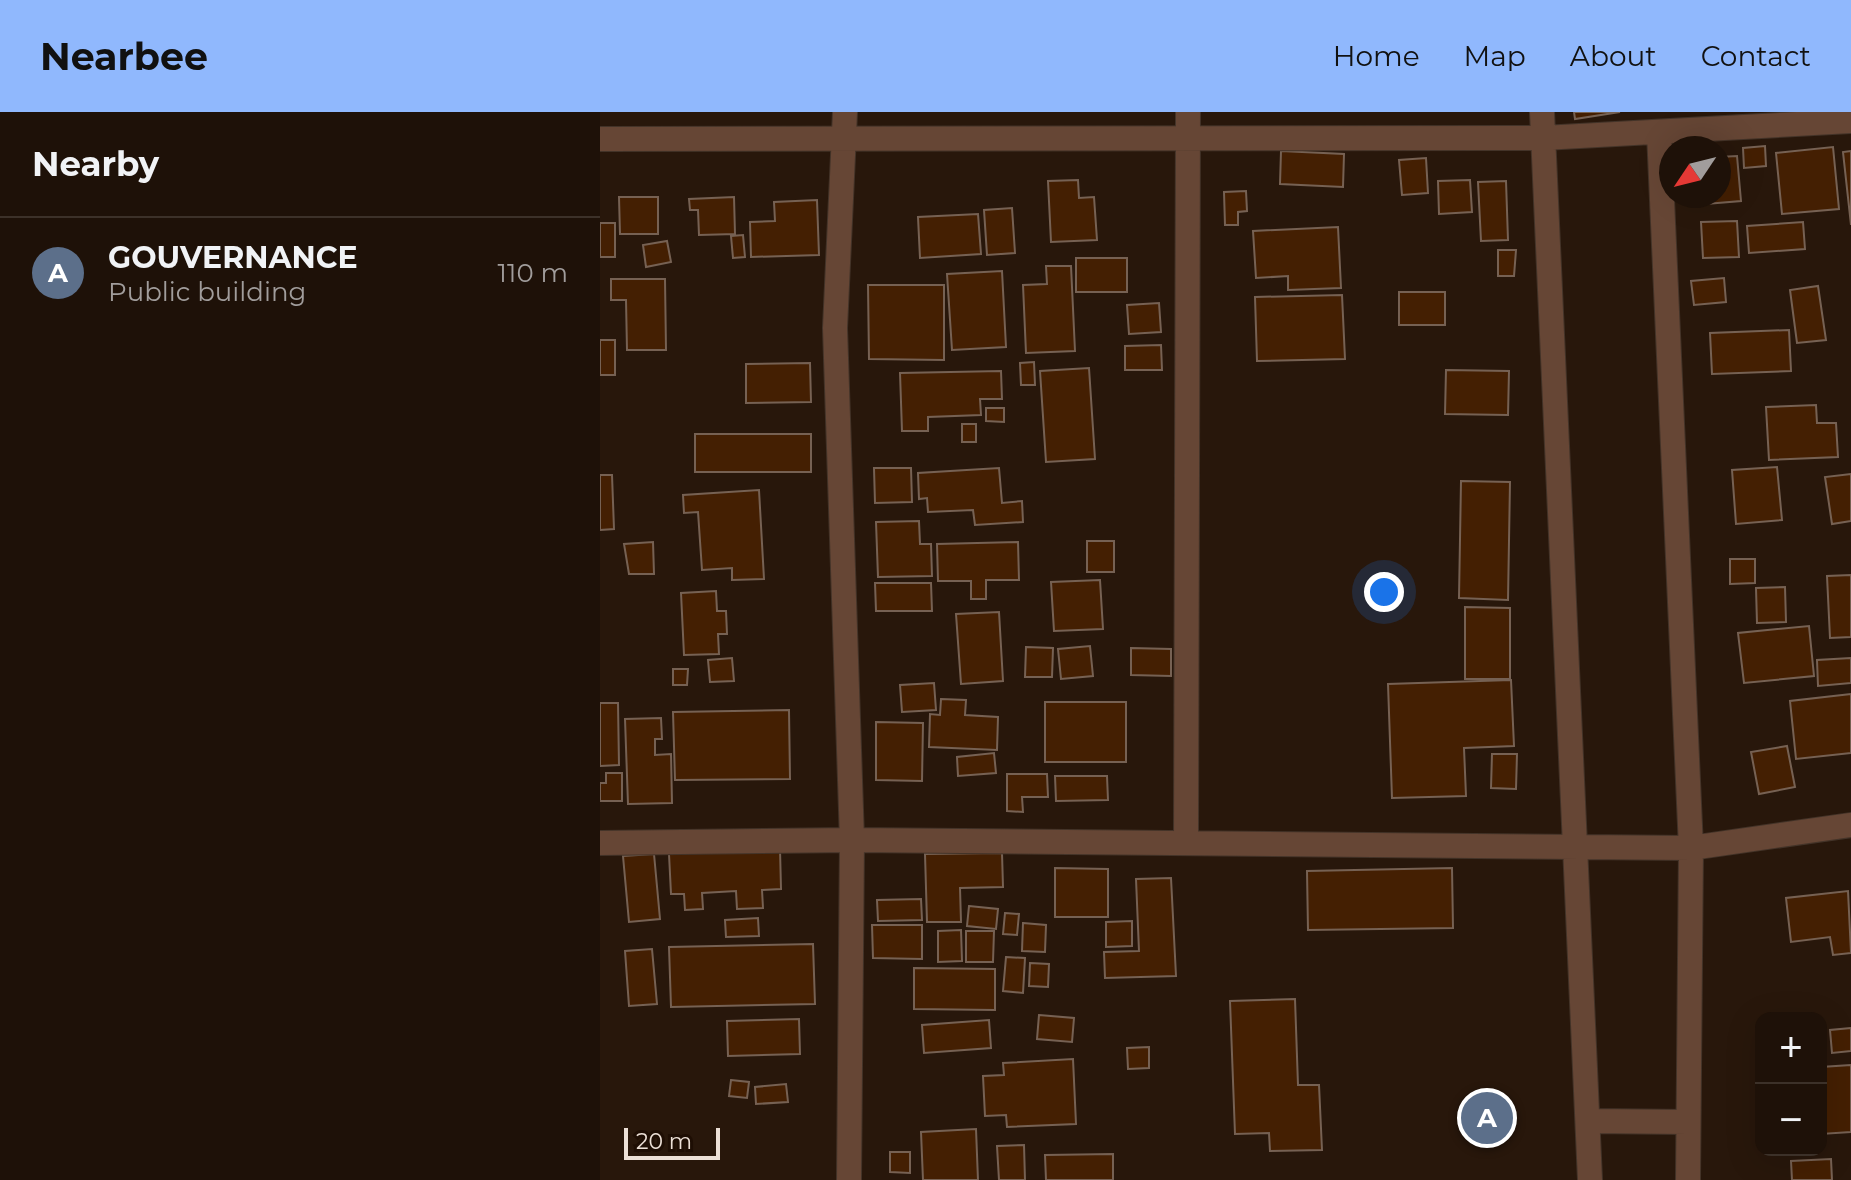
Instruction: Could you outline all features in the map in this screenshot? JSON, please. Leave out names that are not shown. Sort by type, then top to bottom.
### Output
[{"type":"street","points":[[845,112],[835,328],[852,840],[849,1180]]},
{"type":"street","points":[[1186,842],[1188,112]]},
{"type":"street","points":[[1542,112],[1590,1180]]},
{"type":"street","points":[[600,139],[1543,138],[1851,121]]},
{"type":"street","points":[[1659,133],[1691,848],[1688,1180]]},
{"type":"street","points":[[600,843],[852,840],[1691,848],[1851,825]]},
{"type":"street","points":[[1589,1121],[1688,1122]]},
{"type":"building","points":[[1574,112],[1620,112],[1575,119]]},
{"type":"building","points":[[1765,146],[1766,166],[1744,168],[1743,148]]},
{"type":"building","points":[[1833,147],[1839,209],[1782,214],[1776,153]]},
{"type":"building","points":[[1281,151],[1344,154],[1343,187],[1280,184]]},
{"type":"building","points":[[1851,151],[1851,225],[1843,152]]},
{"type":"building","points":[[1731,156],[1737,156],[1741,201],[1731,202]]},
{"type":"building","points":[[1426,158],[1428,193],[1402,195],[1399,160]]},
{"type":"building","points":[[1078,180],[1079,198],[1094,197],[1097,240],[1051,242],[1048,181]]},
{"type":"building","points":[[1470,180],[1472,212],[1439,214],[1438,181]]},
{"type":"building","points":[[1506,181],[1508,240],[1481,241],[1478,182]]},
{"type":"building","points":[[1246,191],[1247,211],[1238,212],[1238,225],[1225,225],[1224,192]]},
{"type":"building","points":[[619,197],[658,197],[658,234],[620,234]]},
{"type":"building","points":[[734,197],[735,234],[699,235],[698,210],[690,210],[689,199]]},
{"type":"building","points":[[817,200],[819,255],[751,257],[750,222],[775,221],[774,202]]},
{"type":"building","points":[[1012,208],[1015,253],[987,255],[984,210]]},
{"type":"building","points":[[978,214],[981,254],[920,258],[918,217]]},
{"type":"building","points":[[1737,221],[1739,257],[1703,258],[1701,222]]},
{"type":"building","points":[[1803,222],[1805,249],[1749,253],[1747,226]]},
{"type":"building","points":[[600,223],[615,223],[615,257],[600,257]]},
{"type":"building","points":[[1338,227],[1341,288],[1288,290],[1288,276],[1256,278],[1253,231]]},
{"type":"building","points":[[743,235],[745,257],[733,258],[731,236]]},
{"type":"building","points":[[667,241],[671,262],[646,267],[643,245]]},
{"type":"building","points":[[1498,250],[1516,250],[1514,276],[1498,276]]},
{"type":"building","points":[[1076,258],[1127,258],[1127,292],[1076,292]]},
{"type":"building","points":[[1046,266],[1071,266],[1075,351],[1026,353],[1023,285],[1047,284]]},
{"type":"building","points":[[1002,271],[1006,347],[952,350],[947,274]]},
{"type":"building","points":[[1724,278],[1726,302],[1694,305],[1691,281]]},
{"type":"building","points":[[611,279],[665,279],[666,350],[627,350],[626,300],[611,300]]},
{"type":"building","points":[[868,285],[944,285],[944,360],[869,359]]},
{"type":"building","points":[[1818,286],[1826,340],[1797,343],[1790,290]]},
{"type":"building","points":[[1399,292],[1445,292],[1445,325],[1399,325]]},
{"type":"building","points":[[1342,295],[1345,359],[1257,361],[1255,297]]},
{"type":"building","points":[[1159,303],[1161,332],[1129,334],[1127,305]]},
{"type":"building","points":[[1789,330],[1791,371],[1712,374],[1710,333]]},
{"type":"building","points":[[600,340],[615,340],[615,375],[600,375]]},
{"type":"building","points":[[1161,345],[1162,370],[1125,370],[1125,346]]},
{"type":"building","points":[[1034,362],[1035,385],[1021,385],[1020,363]]},
{"type":"building","points":[[810,363],[811,402],[746,403],[746,364]]},
{"type":"building","points":[[1089,368],[1095,459],[1046,462],[1040,371]]},
{"type":"building","points":[[1446,370],[1509,371],[1508,415],[1445,414]]},
{"type":"building","points":[[1001,371],[1002,399],[980,399],[981,415],[928,417],[928,431],[902,431],[900,373]]},
{"type":"building","points":[[1816,405],[1817,423],[1836,423],[1838,457],[1769,460],[1766,407]]},
{"type":"building","points":[[986,408],[1004,408],[1004,422],[986,421]]},
{"type":"building","points":[[962,424],[976,424],[976,442],[962,442]]},
{"type":"building","points":[[695,434],[811,434],[811,472],[695,472]]},
{"type":"building","points":[[1777,467],[1782,520],[1736,524],[1732,470]]},
{"type":"building","points":[[874,468],[911,468],[912,502],[875,503]]},
{"type":"building","points":[[999,468],[1002,503],[1022,501],[1023,522],[975,525],[973,510],[928,512],[927,498],[919,499],[918,473]]},
{"type":"building","points":[[1851,474],[1851,521],[1832,524],[1825,477]]},
{"type":"building","points":[[600,475],[612,475],[614,529],[600,530]]},
{"type":"building","points":[[1461,481],[1510,482],[1508,600],[1459,598]]},
{"type":"building","points":[[759,490],[764,579],[732,580],[732,568],[702,570],[698,512],[684,513],[683,495]]},
{"type":"building","points":[[919,521],[920,544],[931,544],[932,576],[878,577],[876,522]]},
{"type":"building","points":[[1087,541],[1114,541],[1114,572],[1087,572]]},
{"type":"building","points":[[653,542],[654,574],[629,574],[624,544]]},
{"type":"building","points":[[1018,542],[1019,580],[986,580],[986,599],[971,599],[971,581],[938,581],[937,544]]},
{"type":"building","points":[[1730,559],[1755,559],[1755,583],[1730,584]]},
{"type":"building","points":[[1851,575],[1851,637],[1830,638],[1827,576]]},
{"type":"building","points":[[1100,580],[1103,629],[1054,631],[1051,582]]},
{"type":"building","points":[[875,583],[931,583],[932,611],[876,611]]},
{"type":"building","points":[[1785,587],[1786,622],[1757,623],[1756,588]]},
{"type":"building","points":[[716,591],[717,611],[726,611],[727,634],[718,634],[719,654],[684,655],[681,593]]},
{"type":"building","points":[[1465,607],[1510,608],[1510,679],[1465,679]]},
{"type":"building","points":[[999,612],[1003,681],[961,684],[956,614]]},
{"type":"building","points":[[1809,626],[1814,676],[1744,683],[1738,633]]},
{"type":"building","points":[[1090,646],[1093,676],[1061,679],[1058,649]]},
{"type":"building","points":[[1026,647],[1053,648],[1052,677],[1025,677]]},
{"type":"building","points":[[1131,648],[1171,649],[1171,676],[1131,675]]},
{"type":"building","points":[[732,658],[734,681],[710,682],[708,660]]},
{"type":"building","points":[[1851,658],[1851,683],[1818,686],[1817,660]]},
{"type":"building","points":[[673,669],[688,669],[687,685],[673,685]]},
{"type":"building","points":[[1511,680],[1514,746],[1464,748],[1466,796],[1392,798],[1388,684]]},
{"type":"building","points":[[934,683],[936,710],[902,712],[900,685]]},
{"type":"building","points":[[1851,694],[1851,753],[1796,759],[1790,701]]},
{"type":"building","points":[[941,699],[966,700],[965,715],[998,717],[997,750],[929,747],[930,714],[940,715]]},
{"type":"building","points":[[1045,702],[1126,702],[1126,762],[1045,762]]},
{"type":"building","points":[[600,703],[618,703],[619,765],[600,766]]},
{"type":"building","points":[[789,710],[790,779],[675,780],[673,712]]},
{"type":"building","points":[[661,718],[662,739],[655,739],[655,755],[671,754],[672,803],[628,804],[625,719]]},
{"type":"building","points":[[876,722],[923,723],[922,781],[876,780]]},
{"type":"building","points":[[1787,746],[1795,787],[1759,794],[1751,752]]},
{"type":"building","points":[[994,753],[996,773],[958,776],[957,757]]},
{"type":"building","points":[[1492,754],[1517,754],[1516,789],[1491,788]]},
{"type":"building","points":[[606,773],[622,773],[622,801],[600,801],[600,783],[606,783]]},
{"type":"building","points":[[1007,774],[1047,774],[1048,797],[1022,797],[1023,812],[1007,811]]},
{"type":"building","points":[[1055,776],[1107,776],[1108,800],[1056,801]]},
{"type":"building","points":[[780,849],[781,889],[762,890],[763,908],[737,909],[736,891],[702,893],[703,909],[685,910],[684,894],[671,894],[669,854]]},
{"type":"building","points":[[1002,853],[1003,887],[960,888],[961,922],[927,922],[925,854]]},
{"type":"building","points":[[654,854],[660,919],[629,922],[623,856]]},
{"type":"building","points":[[1055,868],[1108,869],[1108,917],[1055,917]]},
{"type":"building","points":[[1452,868],[1453,928],[1308,930],[1307,871]]},
{"type":"building","points":[[1171,878],[1176,976],[1105,978],[1104,952],[1139,951],[1136,879]]},
{"type":"building","points":[[1848,891],[1851,953],[1833,955],[1830,937],[1791,942],[1786,898]]},
{"type":"building","points":[[921,899],[922,920],[878,921],[877,900]]},
{"type":"building","points":[[969,906],[998,909],[996,929],[967,926]]},
{"type":"building","points":[[1005,913],[1019,914],[1017,935],[1003,934]]},
{"type":"building","points":[[758,918],[759,936],[726,937],[725,920]]},
{"type":"building","points":[[1132,921],[1132,946],[1106,947],[1106,922]]},
{"type":"building","points":[[1023,923],[1046,925],[1045,952],[1022,951]]},
{"type":"building","points":[[872,925],[922,925],[922,959],[873,958]]},
{"type":"building","points":[[961,930],[962,961],[938,962],[938,931]]},
{"type":"building","points":[[966,931],[994,931],[993,962],[966,962]]},
{"type":"building","points":[[813,944],[815,1004],[671,1007],[669,947]]},
{"type":"building","points":[[652,949],[657,1004],[629,1006],[625,951]]},
{"type":"building","points":[[1006,957],[1025,958],[1023,993],[1003,991]]},
{"type":"building","points":[[1030,963],[1049,964],[1048,987],[1029,986]]},
{"type":"building","points":[[914,968],[995,969],[995,1010],[914,1009]]},
{"type":"building","points":[[1295,999],[1298,1085],[1319,1085],[1322,1150],[1270,1151],[1269,1133],[1235,1134],[1230,1001]]},
{"type":"building","points":[[1039,1015],[1074,1018],[1072,1042],[1037,1039]]},
{"type":"building","points":[[799,1019],[800,1054],[728,1056],[727,1021]]},
{"type":"building","points":[[989,1020],[991,1048],[924,1053],[922,1025]]},
{"type":"building","points":[[1851,1028],[1851,1051],[1832,1053],[1830,1030]]},
{"type":"building","points":[[1149,1047],[1149,1068],[1128,1069],[1127,1048]]},
{"type":"building","points":[[1073,1059],[1076,1124],[1007,1127],[1006,1115],[985,1116],[983,1076],[1004,1075],[1003,1063]]},
{"type":"building","points":[[1851,1065],[1851,1132],[1827,1134],[1827,1067]]},
{"type":"building","points":[[731,1080],[749,1082],[747,1098],[729,1096]]},
{"type":"building","points":[[786,1084],[788,1102],[756,1104],[755,1087]]},
{"type":"building","points":[[976,1129],[978,1180],[923,1180],[921,1132]]},
{"type":"building","points":[[1024,1145],[1025,1180],[999,1180],[997,1146]]},
{"type":"building","points":[[890,1152],[910,1152],[910,1173],[890,1172]]},
{"type":"building","points":[[1113,1154],[1113,1180],[1046,1180],[1045,1155]]},
{"type":"building","points":[[1831,1159],[1832,1180],[1792,1180],[1791,1161]]},
{"type":"place","name":"GOUVERNANCE","points":[[1487,1118]]}]
